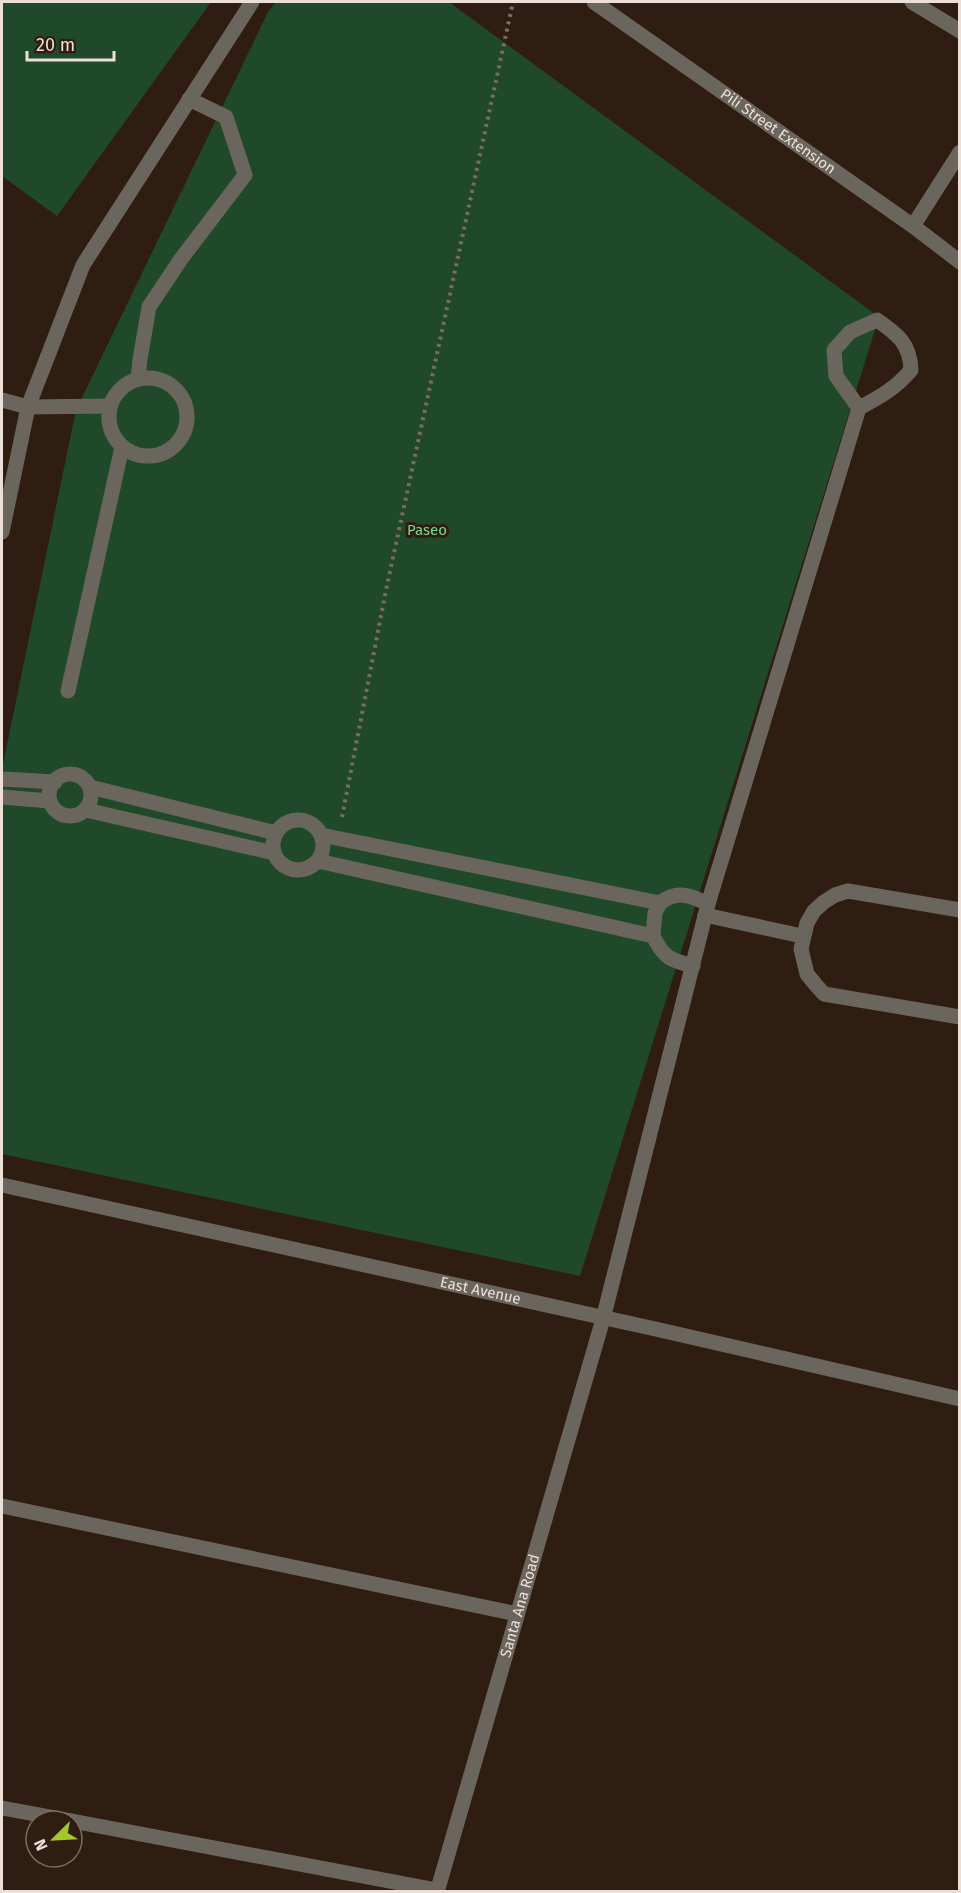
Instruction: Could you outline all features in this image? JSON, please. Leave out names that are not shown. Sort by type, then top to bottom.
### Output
[{"type":"street","points":[[2,532],[28,407],[83,265],[252,2]]},
{"type":"street","name":"Pili Street Extension","points":[[594,2],[913,226],[960,262]]},
{"type":"street","points":[[912,2],[960,31]]},
{"type":"street","points":[[138,379],[149,307],[245,175],[226,117],[189,99]]},
{"type":"street","points":[[913,226],[960,152]]},
{"type":"street","points":[[802,936],[706,909],[688,894],[678,894],[660,903],[655,913],[653,936],[669,960],[693,966],[706,909],[859,408],[884,396],[911,370],[910,356],[898,334],[877,320],[850,332],[834,350],[836,376],[859,408]]},
{"type":"street","points":[[149,377],[166,381],[186,402],[188,421],[180,442],[160,456],[142,457],[122,447],[110,428],[110,406],[121,388],[138,379],[149,377]]},
{"type":"street","points":[[2,400],[28,407],[110,406]]},
{"type":"street","points":[[68,691],[122,447]]},
{"type":"street","points":[[74,775],[84,779],[90,787],[91,799],[86,810],[73,817],[58,813],[50,801],[50,791],[55,782],[63,776],[74,775]]},
{"type":"street","points":[[2,778],[55,782]]},
{"type":"street","points":[[90,787],[276,833]]},
{"type":"street","points":[[2,797],[50,801]]},
{"type":"street","points":[[136,821],[142,800]]},
{"type":"street","points":[[86,810],[274,853]]},
{"type":"street","points":[[182,832],[185,811]]},
{"type":"street","points":[[321,835],[322,853],[318,861],[307,869],[294,870],[282,864],[274,853],[273,843],[276,833],[286,823],[299,820],[312,825],[321,835],[660,903]]},
{"type":"street","points":[[318,861],[653,936]]},
{"type":"street","points":[[960,910],[848,891],[835,895],[814,911],[802,936],[801,949],[807,974],[825,994],[960,1017]]},
{"type":"street","name":"Santa Ana Road","points":[[437,1891],[603,1318],[693,966]]},
{"type":"street","name":"East Avenue","points":[[2,1185],[960,1399]]},
{"type":"street","points":[[2,1506],[518,1614]]},
{"type":"street","points":[[2,1808],[24,1812]]},
{"type":"street","points":[[84,1823],[437,1891]]},
{"type":"path","points":[[338,838],[386,590],[513,2]]},
{"type":"green space","points":[[2,2],[211,2],[57,216],[2,176]]},
{"type":"green space","name":"Paseo","points":[[276,2],[449,2],[879,317],[580,1276],[2,1154],[2,769],[76,410],[268,12]]}]
